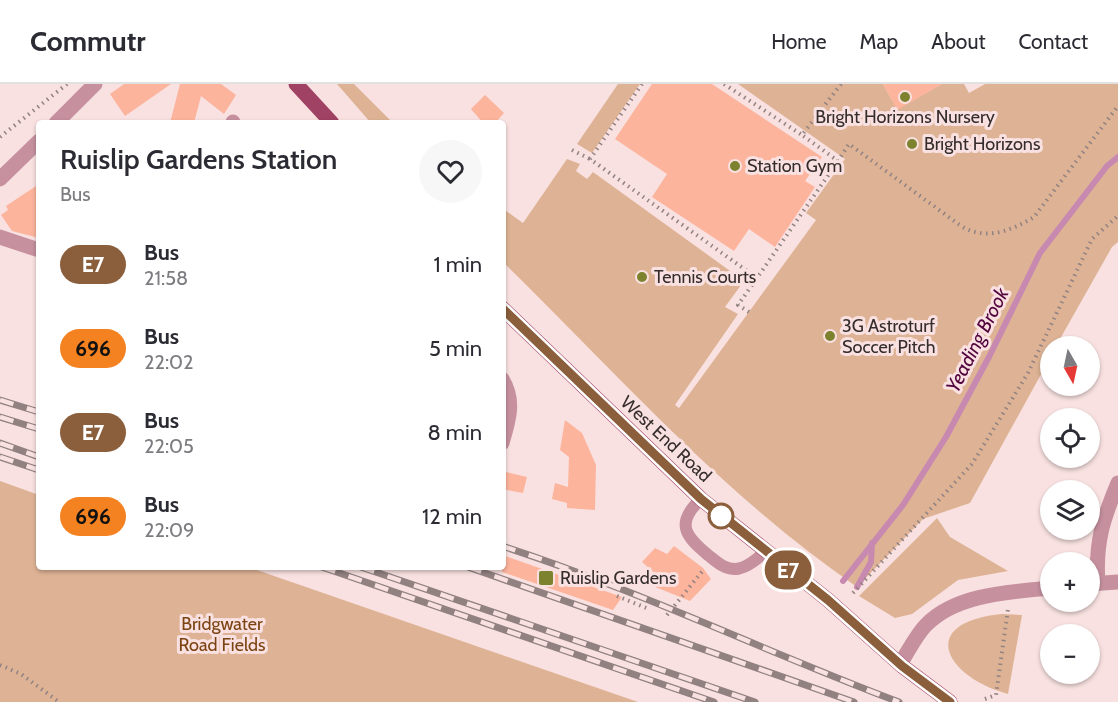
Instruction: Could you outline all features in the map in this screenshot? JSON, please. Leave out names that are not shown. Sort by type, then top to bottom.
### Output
[{"type":"main road","points":[[296,84],[329,120]]},
{"type":"main road","name":"West End Road","points":[[506,312],[701,499],[828,600],[900,664],[950,702]]},
{"type":"street","points":[[59,120],[95,84]]},
{"type":"street","points":[[0,179],[36,146]]},
{"type":"street","points":[[0,237],[36,249]]},
{"type":"street","points":[[506,387],[511,396],[506,429]]},
{"type":"street","points":[[1097,552],[1099,529],[1118,483]]},
{"type":"street","points":[[1100,583],[1118,582]]},
{"type":"street","points":[[900,664],[925,626],[943,613],[974,600],[1007,592],[1040,589]]},
{"type":"lane","points":[[701,499],[691,508],[686,519],[685,531],[689,540],[723,567],[733,569],[751,564],[765,552]]},
{"type":"path","points":[[0,137],[67,84]]},
{"type":"path","points":[[49,107],[73,84]]},
{"type":"path","points":[[590,159],[642,84]]},
{"type":"path","points":[[724,84],[838,160]]},
{"type":"path","points":[[802,135],[841,84]]},
{"type":"path","points":[[749,312],[738,304],[849,144],[971,232],[999,233],[1018,227],[1034,217],[1118,106]]},
{"type":"path","points":[[572,150],[590,159],[757,278]]},
{"type":"path","points":[[853,593],[972,464],[1028,373],[1092,239],[1118,216]]},
{"type":"path","points":[[667,615],[706,566]]},
{"type":"path","points":[[985,699],[996,695],[1008,610],[1007,592]]},
{"type":"path","points":[[617,596],[648,609]]},
{"type":"path","points":[[0,665],[21,674],[59,702]]},
{"type":"green space","points":[[337,84],[354,84],[390,120],[368,120]]},
{"type":"green space","points":[[618,84],[640,84],[592,153],[577,144]]},
{"type":"green space","points":[[738,84],[883,84],[897,109],[942,84],[964,84],[969,93],[985,84],[1118,84],[1118,242],[1112,247],[1062,336],[1040,336],[1040,376],[970,503],[923,519],[857,587],[808,552],[717,474],[506,265],[506,211],[523,223],[567,159],[580,164],[576,171],[587,179],[593,172],[744,281],[725,307],[738,314],[675,405],[679,408],[816,220],[806,213],[845,159]]},
{"type":"green space","name":"Bridgwater Road Fields","points":[[0,481],[36,494],[36,570],[257,570],[638,702],[0,702]]},
{"type":"green space","points":[[937,518],[950,537],[1008,571],[958,580],[912,614],[895,618],[859,596]]},
{"type":"green space","points":[[1002,614],[1022,615],[1008,694],[969,676],[956,664],[949,651],[949,639],[957,628],[974,619]]},
{"type":"building","points":[[124,84],[171,84],[125,116],[110,94]]},
{"type":"building","points":[[180,84],[221,84],[236,95],[224,114],[201,96],[195,120],[171,120]]},
{"type":"building","name":"Station Gym","points":[[652,84],[712,84],[822,157],[805,181],[815,187],[775,247],[749,229],[734,251],[652,197],[667,174],[615,139]]},
{"type":"building","name":"Bright Horizons Nursery","points":[[883,84],[942,84],[897,110]]},
{"type":"building","points":[[485,95],[504,113],[498,120],[480,120],[471,109]]},
{"type":"building","points":[[36,186],[36,237],[12,231],[1,215],[8,210],[6,206]]},
{"type":"building","points":[[565,420],[582,433],[596,465],[595,510],[567,508],[567,503],[552,499],[555,483],[568,487],[569,457],[560,450]]},
{"type":"building","points":[[506,472],[527,477],[523,493],[506,490]]},
{"type":"building","points":[[674,546],[703,568],[711,579],[690,601],[648,584],[657,575],[642,562],[655,548],[667,554]]},
{"type":"building","points":[[506,556],[622,597],[613,610],[502,572],[506,570]]},
{"type":"waterway","name":"Yeading Brook","points":[[843,581],[903,505],[946,437],[989,357],[1040,253],[1107,166],[1118,157]]},
{"type":"waterway","name":"Yeading Brook","points":[[857,587],[871,562],[872,543]]},
{"type":"railway","points":[[0,400],[36,411]]},
{"type":"railway","points":[[0,417],[36,428]]},
{"type":"railway","points":[[0,443],[36,456]]},
{"type":"railway","points":[[0,457],[36,469]]},
{"type":"railway","points":[[506,547],[603,582],[899,702]]},
{"type":"railway","points":[[331,570],[714,702]]},
{"type":"railway","points":[[370,570],[755,702]]},
{"type":"railway","points":[[477,570],[854,702]]},
{"type":"bus line","name":"E7","points":[[506,312],[701,499],[828,600],[902,666],[950,702]]},
{"type":"place","name":"Bright Horizons Nursery","points":[[905,97]]},
{"type":"place","name":"Bright Horizons","points":[[912,144]]},
{"type":"place","name":"Station Gym","points":[[735,166]]},
{"type":"place","name":"Tennis Courts","points":[[642,277]]},
{"type":"place","name":"3G Astroturf Soccer Pitch","points":[[830,336]]},
{"type":"place","name":"Ruislip Gardens","points":[[546,578]]}]
